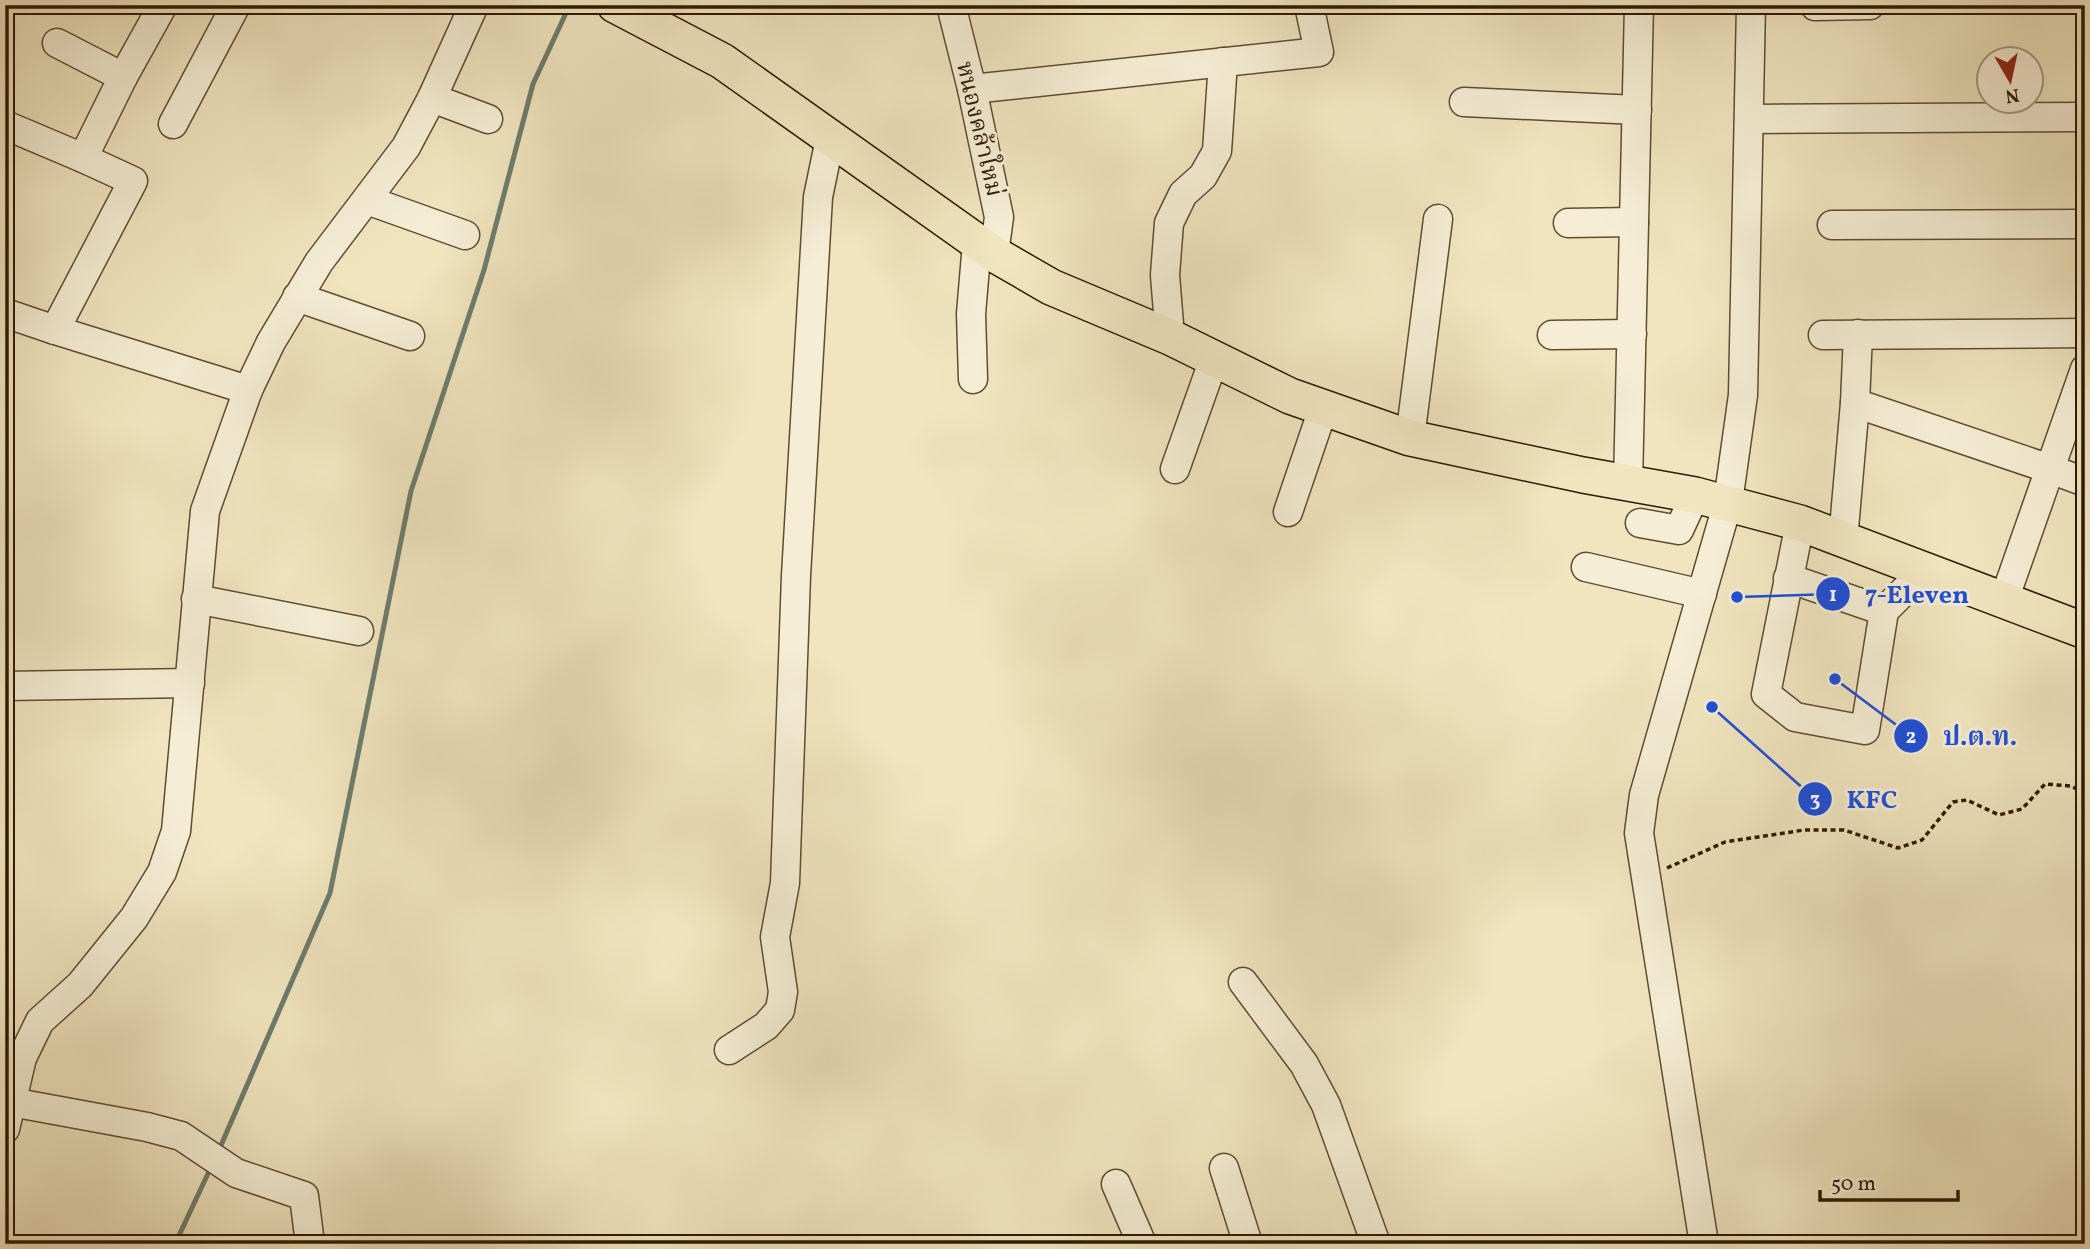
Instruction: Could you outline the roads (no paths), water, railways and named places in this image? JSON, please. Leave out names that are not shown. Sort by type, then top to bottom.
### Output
[{"type":"main road","points":[[615,5],[722,61],[985,249],[1051,287],[1170,337],[1290,396],[1410,438],[1712,499],[1800,523],[2085,631]]},
{"type":"street","points":[[83,158],[163,5]]},
{"type":"street","points":[[173,124],[236,5]]},
{"type":"street","points":[[310,1244],[304,1196],[236,1173],[181,1136],[10,1094],[22,1058],[40,1021],[80,985],[134,918],[162,872],[176,831],[205,511],[248,390],[271,342],[319,262],[407,147],[474,5]]},
{"type":"street","name":"หนองคล้าใหม่","points":[[951,5],[999,217],[985,249],[971,314],[973,379]]},
{"type":"street","points":[[972,89],[1319,52],[1309,5]]},
{"type":"street","points":[[1628,484],[1639,5]]},
{"type":"street","points":[[1704,1244],[1639,833],[1644,794],[1702,594],[1712,499],[1743,395],[1751,5]]},
{"type":"street","points":[[1815,6],[1870,5]]},
{"type":"street","points":[[57,43],[123,77]]},
{"type":"street","points":[[1170,337],[1166,275],[1169,223],[1183,194],[1203,176],[1217,151],[1223,62]]},
{"type":"street","points":[[432,98],[488,119]]},
{"type":"street","points":[[1464,102],[1637,110]]},
{"type":"street","points":[[1750,119],[2085,117]]},
{"type":"street","points":[[7,131],[83,158],[133,181],[55,330]]},
{"type":"street","points":[[729,1050],[766,1026],[780,1010],[783,992],[775,937],[785,883],[796,576],[818,197],[830,139]]},
{"type":"street","points":[[367,200],[465,235]]},
{"type":"street","points":[[1410,438],[1438,219]]},
{"type":"street","points":[[1568,223],[1634,222]]},
{"type":"street","points":[[1832,225],[2085,224]]},
{"type":"street","points":[[297,297],[410,336]]},
{"type":"street","points":[[5,313],[248,390]]},
{"type":"street","points":[[1823,335],[2085,333]]},
{"type":"street","points":[[1552,335],[1632,334]]},
{"type":"street","points":[[1843,540],[1858,334]]},
{"type":"street","points":[[1175,469],[1214,359]]},
{"type":"street","points":[[2004,600],[2085,369]]},
{"type":"street","points":[[1855,403],[2085,482]]},
{"type":"street","points":[[1288,512],[1323,409]]},
{"type":"street","points":[[1640,523],[1679,530],[1712,499]]},
{"type":"street","points":[[1800,523],[1766,694],[1796,717],[1865,730],[1884,611],[1925,570]]},
{"type":"street","points":[[1586,567],[1702,594]]},
{"type":"street","points":[[1788,578],[1884,611]]},
{"type":"street","points":[[196,599],[359,631]]},
{"type":"street","points":[[5,686],[190,683]]},
{"type":"street","points":[[1243,982],[1304,1064],[1326,1105],[1376,1244]]},
{"type":"street","points":[[1224,1168],[1248,1244]]},
{"type":"street","points":[[1116,1184],[1142,1244]]},
{"type":"waterway","points":[[219,1150],[330,893],[411,491],[484,270],[533,84],[566,13],[574,5]]},
{"type":"waterway","points":[[175,1244],[212,1165]]},
{"type":"place","name":"7-Eleven","points":[[1737,597]]},
{"type":"place","name":"ป.ต.ท.","points":[[1835,679]]},
{"type":"place","name":"KFC","points":[[1712,707]]}]
